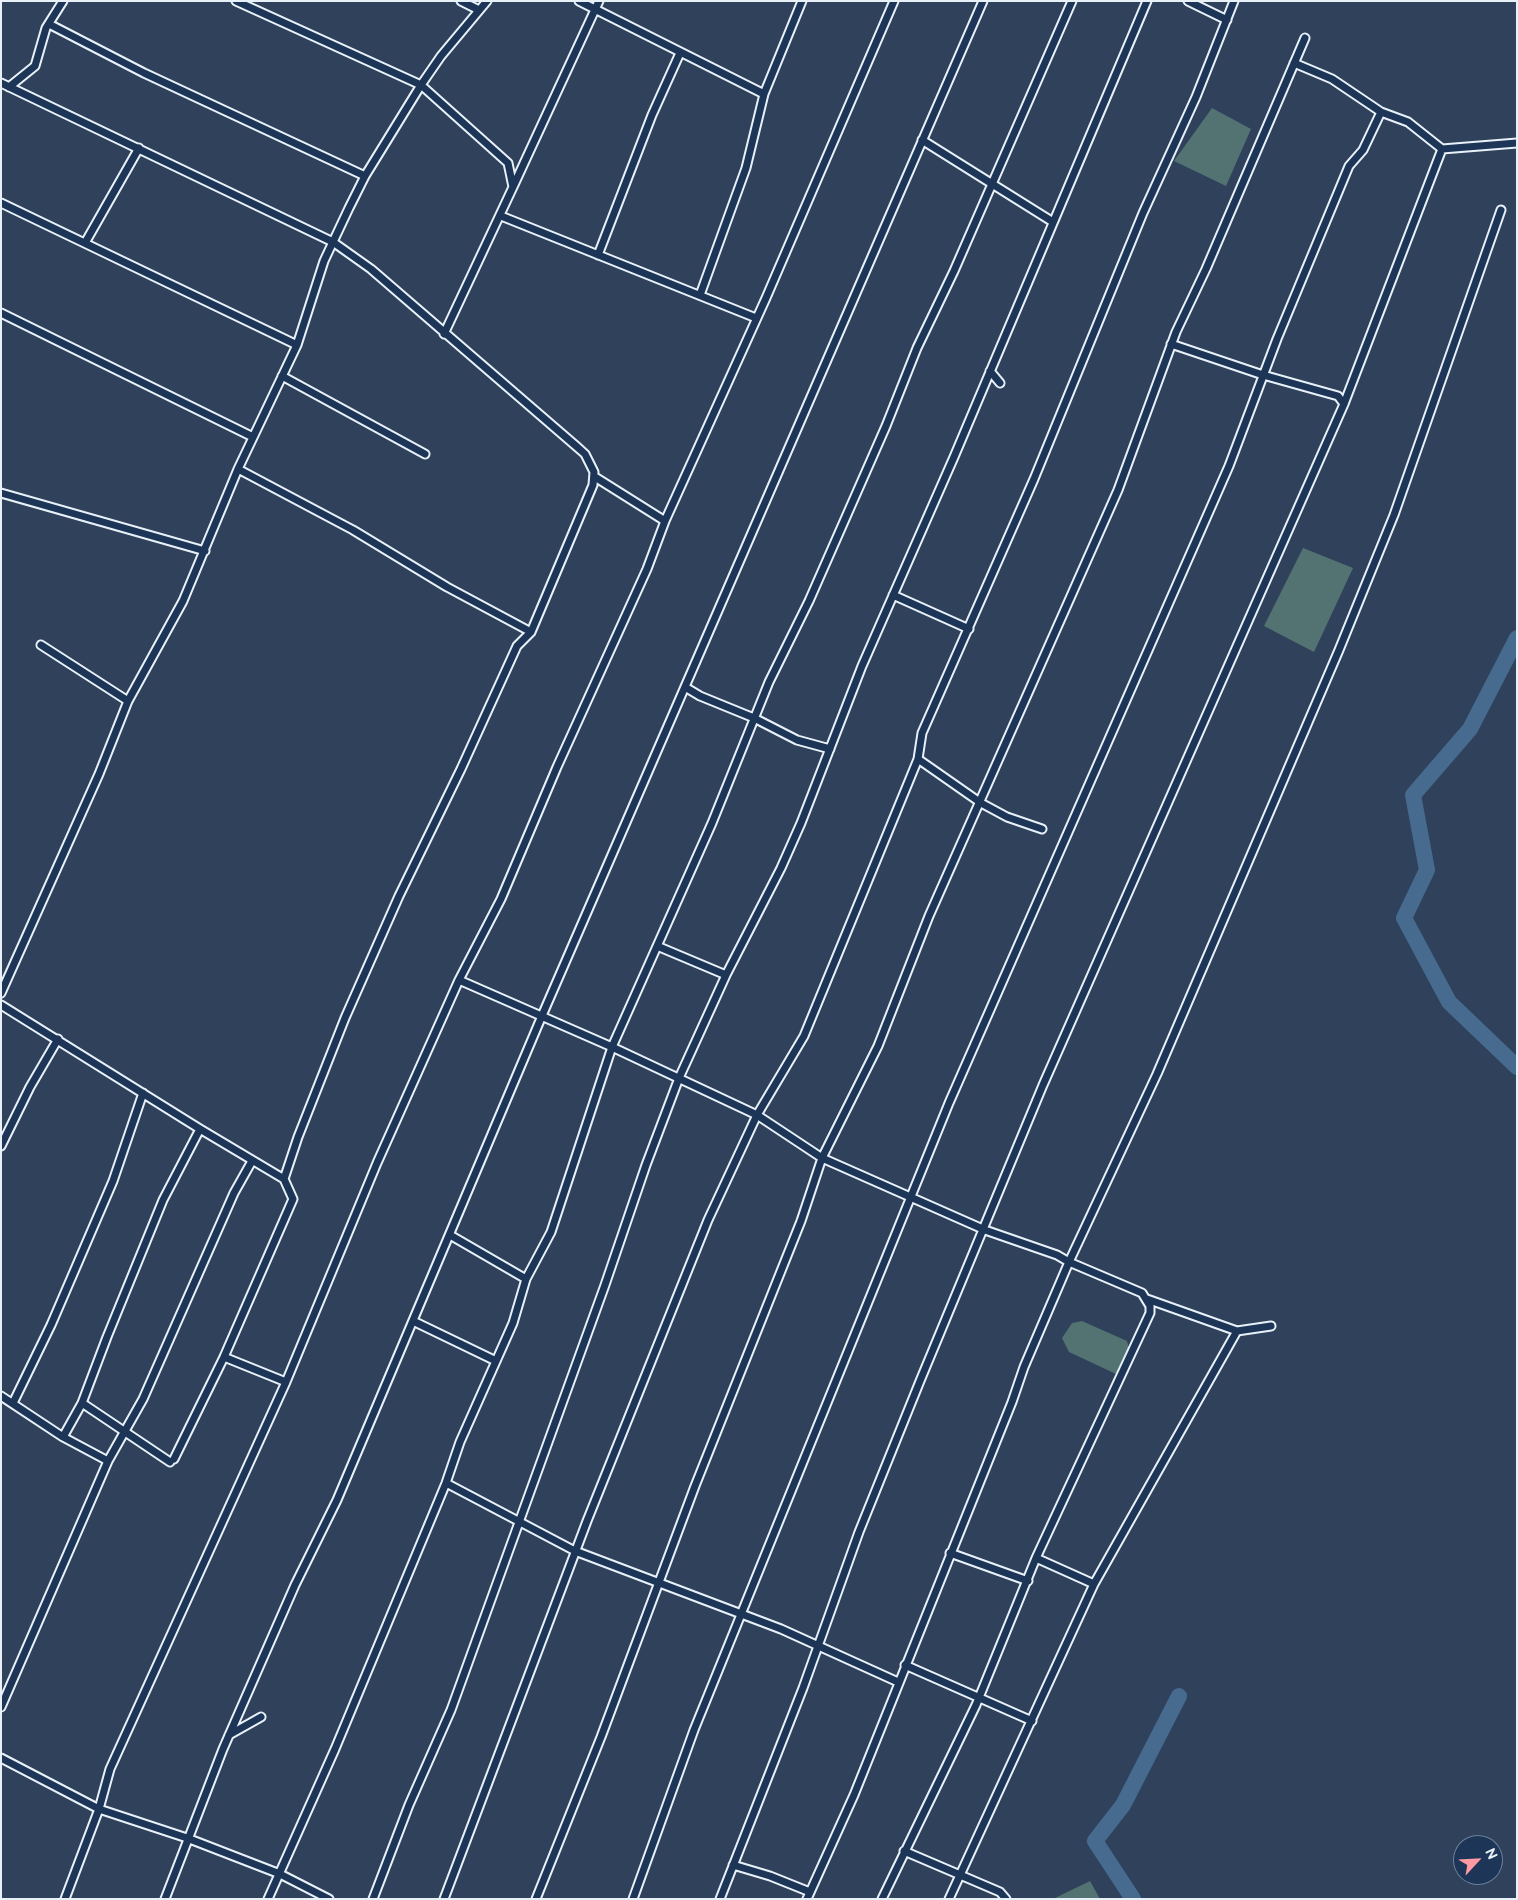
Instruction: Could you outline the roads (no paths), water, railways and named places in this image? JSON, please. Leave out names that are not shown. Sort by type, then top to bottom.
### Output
[{"type":"street","points":[[9,87],[35,66],[49,24],[63,1]]},
{"type":"street","points":[[462,1],[479,10]]},
{"type":"street","points":[[1,992],[99,774],[128,701],[183,601],[252,437],[296,345],[324,261],[365,176],[441,56],[486,1]]},
{"type":"street","points":[[579,1],[764,94]]},
{"type":"street","points":[[444,334],[501,216],[599,1]]},
{"type":"street","points":[[700,295],[746,168],[764,94],[802,1]]},
{"type":"street","points":[[65,1899],[99,1809],[110,1769],[286,1382],[374,1172],[458,980],[501,899],[557,767],[647,569],[665,521],[894,1]]},
{"type":"street","points":[[165,1899],[187,1838],[229,1736],[295,1585],[337,1500],[540,1018],[983,1]]},
{"type":"street","points":[[268,1899],[446,1483],[460,1442],[513,1323],[526,1279],[551,1232],[612,1047],[712,823],[769,682],[809,601],[886,426],[917,348],[992,185],[1072,1]]},
{"type":"street","points":[[373,1899],[410,1805],[451,1710],[605,1285],[646,1165],[679,1078],[726,975],[781,868],[862,666],[1147,1]]},
{"type":"street","points":[[1188,1],[1227,20]]},
{"type":"street","points":[[444,1899],[575,1551],[708,1220],[757,1115],[804,1036],[918,759],[922,733],[1034,479],[1143,213],[1196,97],[1234,1]]},
{"type":"street","points":[[240,2],[421,86],[499,153],[508,163],[514,187]]},
{"type":"street","points":[[49,24],[144,73],[365,176]]},
{"type":"street","points":[[536,1899],[602,1737],[695,1486],[801,1221],[822,1158],[878,1046],[929,916],[981,803],[1118,490],[1171,344],[1206,269],[1305,38]]},
{"type":"street","points":[[598,255],[652,114],[680,52]]},
{"type":"street","points":[[1294,63],[1332,79],[1381,112],[1408,122],[1442,149],[1517,143]]},
{"type":"street","points":[[1,83],[333,242],[370,269],[585,454],[595,476],[594,485],[531,632],[517,646],[461,769],[399,896],[345,1018],[291,1156],[284,1179]]},
{"type":"street","points":[[633,1899],[694,1730],[948,1103],[1229,466],[1263,375],[1349,166],[1363,150],[1381,112]]},
{"type":"street","points":[[922,140],[1053,222]]},
{"type":"street","points":[[85,243],[139,148]]},
{"type":"street","points":[[720,1899],[859,1532],[985,1230],[1043,1085],[1344,404],[1442,149]]},
{"type":"street","points":[[1,203],[296,345]]},
{"type":"street","points":[[733,1865],[770,1876],[808,1895],[854,1795],[1024,1368],[1069,1262],[1157,1074],[1343,641],[1394,515],[1501,210]]},
{"type":"street","points":[[501,216],[756,318]]},
{"type":"street","points":[[1,313],[252,437]]},
{"type":"street","points":[[1171,344],[1263,375],[1338,396],[1344,404]]},
{"type":"street","points":[[990,371],[1000,383]]},
{"type":"street","points":[[282,376],[425,454]]},
{"type":"street","points":[[238,469],[353,530],[447,587],[531,632]]},
{"type":"street","points":[[595,476],[665,521]]},
{"type":"street","points":[[1,493],[205,551]]},
{"type":"street","points":[[893,594],[969,629]]},
{"type":"street","points":[[41,645],[128,701]]},
{"type":"street","points":[[685,687],[700,696],[754,718],[797,740],[830,749]]},
{"type":"street","points":[[918,759],[981,803],[1007,817],[1042,829]]},
{"type":"street","points":[[656,946],[726,975]]},
{"type":"street","points":[[458,980],[540,1018],[612,1047],[757,1115],[822,1158],[910,1199],[985,1230],[1057,1255],[1142,1293],[1147,1299],[1150,1313],[1036,1558],[979,1697],[882,1899]]},
{"type":"street","points":[[1,1005],[284,1179],[293,1200],[224,1358],[172,1460],[82,1403]]},
{"type":"street","points":[[1,1146],[30,1087],[58,1039]]},
{"type":"street","points":[[12,1403],[51,1325],[113,1181],[143,1093]]},
{"type":"street","points":[[63,1437],[82,1403],[107,1336],[163,1200],[200,1129]]},
{"type":"street","points":[[1,1707],[108,1461],[143,1399],[234,1193],[252,1161]]},
{"type":"street","points":[[450,1235],[526,1279]]},
{"type":"street","points":[[1147,1299],[1236,1331],[1271,1326]]},
{"type":"street","points":[[413,1321],[496,1361]]},
{"type":"street","points":[[949,1899],[1094,1584],[1236,1331]]},
{"type":"street","points":[[224,1358],[286,1382]]},
{"type":"street","points":[[1,1396],[63,1437],[108,1461]]},
{"type":"street","points":[[446,1483],[575,1551],[818,1644],[898,1682]]},
{"type":"street","points":[[950,1553],[1028,1581]]},
{"type":"street","points":[[1036,1558],[1094,1584]]},
{"type":"street","points":[[905,1665],[1032,1721]]},
{"type":"street","points":[[229,1736],[261,1716]]},
{"type":"street","points":[[1,1758],[99,1809],[187,1838],[280,1874],[329,1899]]},
{"type":"street","points":[[904,1851],[1000,1892],[1006,1899]]},
{"type":"waterway","points":[[1517,638],[1470,729],[1413,795],[1427,870],[1404,918],[1449,1002],[1517,1067]]},
{"type":"waterway","points":[[1133,1899],[1095,1841],[1123,1805],[1179,1696]]}]
